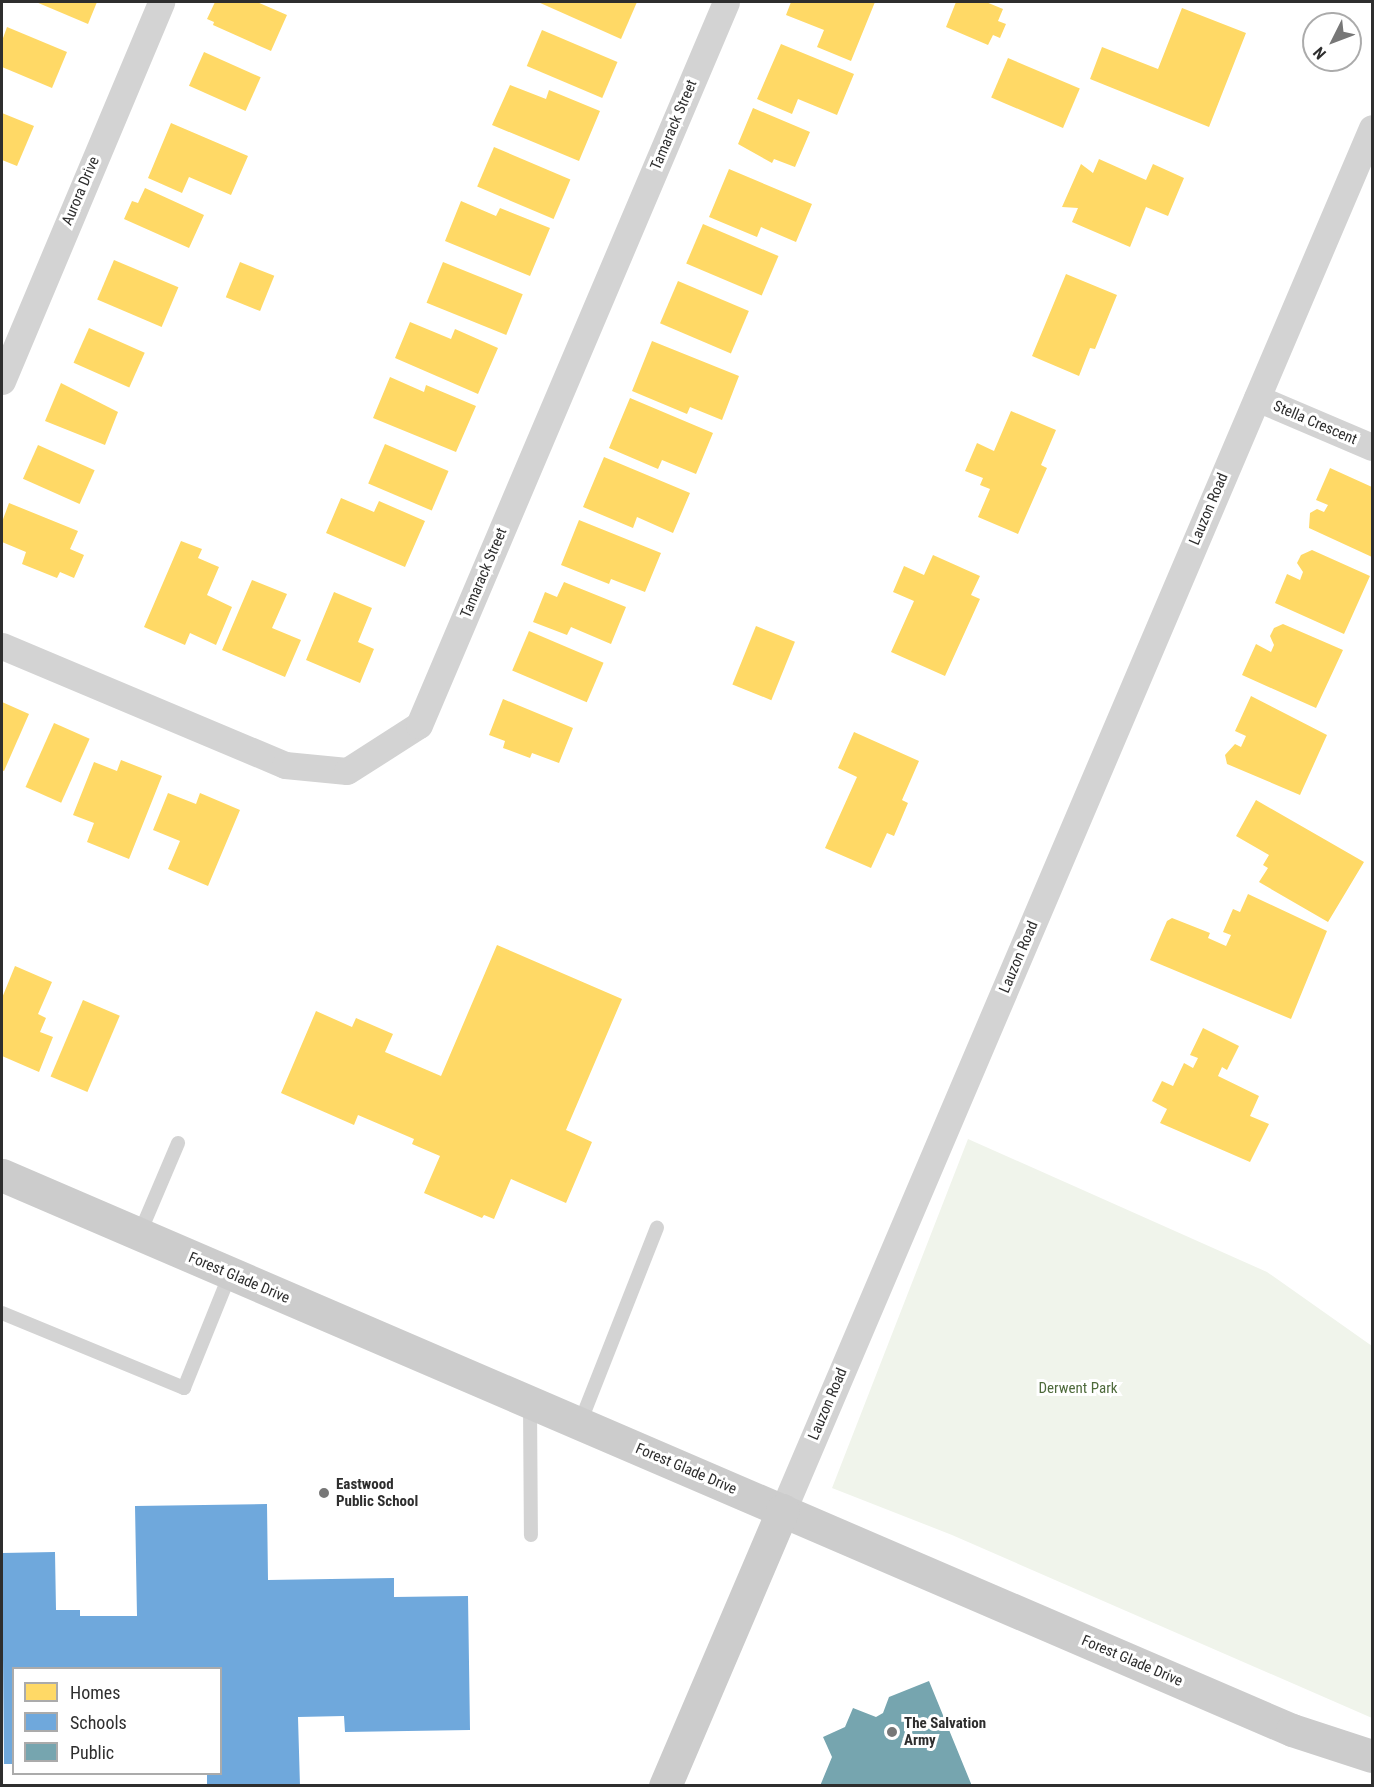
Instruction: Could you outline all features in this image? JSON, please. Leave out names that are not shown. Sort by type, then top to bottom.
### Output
[{"type":"street","name":"Aurora Drive","points":[[2,381],[161,2]]},
{"type":"street","name":"Tamarack Street","points":[[2,646],[285,765],[347,771],[419,725],[726,2]]},
{"type":"street","name":"Lauzon Road","points":[[665,1785],[1372,128]]},
{"type":"street","name":"Stella Crescent","points":[[1257,398],[1372,447]]},
{"type":"street","name":"Forest Glade Drive","points":[[2,1175],[1292,1730],[1372,1756]]},
{"type":"lane","points":[[139,1235],[178,1143]]},
{"type":"lane","points":[[580,1425],[657,1228]]},
{"type":"lane","points":[[2,1314],[184,1388],[230,1274]]},
{"type":"lane","points":[[530,1404],[531,1534]]},
{"type":"green space","name":"Derwent Park","points":[[968,1139],[1267,1272],[1372,1346],[1372,1718],[952,1535],[832,1488]]},
{"type":"building: Homes","points":[[36,2],[97,2],[88,24]]},
{"type":"building: Homes","points":[[215,2],[257,2],[287,15],[271,51],[213,25],[214,22],[207,19]]},
{"type":"building: Homes","points":[[538,2],[637,2],[621,39]]},
{"type":"building: Homes","points":[[791,2],[875,2],[851,61],[817,47],[824,30],[786,15]]},
{"type":"building: Homes","points":[[956,2],[986,2],[1003,9],[998,21],[1006,24],[1000,38],[993,35],[988,45],[946,27]]},
{"type":"building: Homes","points":[[1182,8],[1246,33],[1209,127],[1090,79],[1102,47],[1158,69]]},
{"type":"building: Homes","points":[[7,27],[67,52],[52,88],[2,67],[2,41]]},
{"type":"building: Homes","points":[[542,30],[617,62],[602,98],[527,66]]},
{"type":"building: Homes","points":[[781,44],[854,74],[837,115],[798,99],[792,114],[757,99]]},
{"type":"building: Homes","points":[[204,52],[261,77],[246,111],[189,86]]},
{"type":"building: Homes","points":[[1008,58],[1080,88],[1063,128],[991,98]]},
{"type":"building: Homes","points":[[510,85],[546,99],[549,90],[600,111],[579,161],[492,125]]},
{"type":"building: Homes","points":[[753,108],[810,132],[795,167],[774,159],[772,163],[738,144]]},
{"type":"building: Homes","points":[[2,113],[34,126],[17,166],[2,160]]},
{"type":"building: Homes","points":[[171,123],[248,156],[231,195],[189,177],[182,193],[148,178]]},
{"type":"building: Homes","points":[[494,147],[570,179],[554,219],[477,187]]},
{"type":"building: Homes","points":[[1099,159],[1146,180],[1153,164],[1184,178],[1168,216],[1146,207],[1130,247],[1072,222],[1078,208],[1062,207],[1081,164],[1093,173]]},
{"type":"building: Homes","points":[[729,169],[812,204],[796,242],[761,227],[757,237],[709,217]]},
{"type":"building: Homes","points":[[145,188],[204,215],[189,248],[124,219],[132,201],[138,203]]},
{"type":"building: Homes","points":[[461,201],[496,216],[500,208],[550,228],[530,276],[445,241]]},
{"type":"building: Homes","points":[[703,224],[778,256],[762,296],[686,264]]},
{"type":"building: Homes","points":[[114,260],[178,287],[162,327],[97,300]]},
{"type":"building: Homes","points":[[240,262],[274,276],[260,311],[226,297]]},
{"type":"building: Homes","points":[[443,262],[523,294],[506,335],[427,303]]},
{"type":"building: Homes","points":[[1066,274],[1117,295],[1095,349],[1090,348],[1079,376],[1032,356]]},
{"type":"building: Homes","points":[[678,281],[749,311],[731,353],[660,323]]},
{"type":"building: Homes","points":[[410,322],[451,339],[455,329],[498,348],[478,394],[395,358]]},
{"type":"building: Homes","points":[[89,328],[145,353],[129,388],[74,363]]},
{"type":"building: Homes","points":[[652,341],[739,376],[722,420],[690,407],[687,414],[632,391]]},
{"type":"building: Homes","points":[[390,377],[424,392],[426,385],[476,406],[456,452],[373,418]]},
{"type":"building: Homes","points":[[61,383],[118,412],[105,445],[45,421]]},
{"type":"building: Homes","points":[[630,398],[713,433],[696,474],[662,460],[658,469],[609,448]]},
{"type":"building: Homes","points":[[1011,411],[1056,430],[1041,465],[1047,468],[1018,534],[978,517],[990,489],[980,485],[983,478],[965,471],[977,443],[994,451]]},
{"type":"building: Homes","points":[[385,444],[449,471],[432,511],[368,484]]},
{"type":"building: Homes","points":[[38,445],[95,470],[80,504],[23,479]]},
{"type":"building: Homes","points":[[604,457],[690,493],[673,533],[637,517],[633,528],[583,507]]},
{"type":"building: Homes","points":[[1330,468],[1372,487],[1372,557],[1309,528],[1310,513],[1317,509],[1324,512],[1328,505],[1316,500]]},
{"type":"building: Homes","points":[[341,498],[374,512],[379,501],[425,521],[405,567],[326,533]]},
{"type":"building: Homes","points":[[9,503],[78,531],[70,549],[84,555],[74,578],[60,572],[57,578],[22,564],[26,552],[2,542],[2,522]]},
{"type":"building: Homes","points":[[579,520],[661,553],[645,592],[611,579],[609,584],[561,565]]},
{"type":"building: Homes","points":[[181,541],[202,549],[198,558],[219,567],[207,595],[232,607],[216,645],[190,633],[185,645],[144,627]]},
{"type":"building: Homes","points":[[1312,550],[1370,576],[1344,634],[1275,603],[1287,574],[1300,580],[1303,572],[1297,563],[1301,555]]},
{"type":"building: Homes","points":[[933,555],[980,576],[971,595],[980,599],[945,676],[891,652],[914,601],[893,592],[904,566],[924,575]]},
{"type":"building: Homes","points":[[252,580],[287,594],[272,628],[301,640],[285,677],[222,650]]},
{"type":"building: Homes","points":[[564,582],[626,607],[611,644],[571,627],[567,635],[533,622],[545,592],[557,597]]},
{"type":"building: Homes","points":[[334,592],[372,608],[358,642],[374,649],[360,683],[306,660]]},
{"type":"building: Homes","points":[[1283,624],[1343,650],[1316,708],[1242,675],[1256,644],[1271,652],[1274,645],[1270,636],[1274,628]]},
{"type":"building: Homes","points":[[756,626],[795,642],[771,700],[732,684]]},
{"type":"building: Homes","points":[[529,631],[604,663],[587,702],[512,671]]},
{"type":"building: Homes","points":[[1251,696],[1327,735],[1300,795],[1227,764],[1225,755],[1235,744],[1241,747],[1246,736],[1235,731]]},
{"type":"building: Homes","points":[[503,699],[573,728],[559,763],[532,753],[530,758],[503,748],[505,741],[489,735]]},
{"type":"building: Homes","points":[[2,702],[29,714],[4,771],[2,770]]},
{"type":"building: Homes","points":[[54,723],[90,739],[61,803],[26,787]]},
{"type":"building: Homes","points":[[854,732],[919,761],[902,800],[908,803],[894,836],[887,833],[871,868],[825,848],[857,777],[838,768]]},
{"type":"building: Homes","points":[[121,760],[162,776],[129,859],[87,842],[94,823],[73,815],[94,762],[117,771]]},
{"type":"building: Homes","points":[[168,793],[196,804],[200,793],[240,810],[208,886],[168,869],[180,841],[153,830]]},
{"type":"building: Homes","points":[[1256,800],[1364,862],[1328,922],[1259,882],[1268,868],[1263,865],[1269,855],[1236,836]]},
{"type":"building: Homes","points":[[1248,894],[1327,931],[1291,1019],[1150,960],[1167,921],[1172,918],[1210,933],[1208,938],[1226,946],[1231,935],[1223,932],[1233,909],[1240,912]]},
{"type":"building: Homes","points":[[497,945],[622,999],[566,1130],[592,1142],[566,1203],[511,1179],[494,1219],[484,1215],[482,1218],[424,1193],[440,1156],[412,1144],[414,1139],[358,1115],[354,1125],[281,1093],[316,1011],[352,1027],[356,1018],[393,1034],[385,1052],[441,1076]]},
{"type":"building: Homes","points":[[15,966],[52,982],[38,1014],[46,1018],[40,1032],[53,1037],[39,1072],[2,1056],[2,998]]},
{"type":"building: Homes","points":[[83,1000],[120,1016],[87,1092],[51,1076]]},
{"type":"building: Homes","points":[[1203,1028],[1239,1046],[1227,1070],[1222,1067],[1218,1076],[1259,1096],[1250,1116],[1269,1124],[1250,1162],[1160,1123],[1167,1109],[1152,1101],[1162,1081],[1173,1086],[1184,1063],[1193,1068],[1198,1058],[1190,1055]]},
{"type":"building: Schools","points":[[267,1504],[268,1580],[394,1578],[394,1597],[468,1596],[470,1730],[345,1732],[344,1716],[298,1717],[300,1786],[207,1786],[207,1775],[222,1775],[222,1667],[12,1667],[12,1764],[4,1764],[2,1553],[55,1552],[56,1610],[80,1610],[80,1616],[137,1616],[135,1506]]},
{"type":"building: Public","name":"The Salvation Army","points":[[929,1681],[972,1786],[820,1786],[832,1757],[823,1737],[845,1727],[853,1708],[876,1717],[883,1713],[889,1697]]},
{"type":"place","name":"Eastwood Public School","points":[[324,1493]]},
{"type":"place","name":"The Salvation Army","points":[[892,1732]]}]
